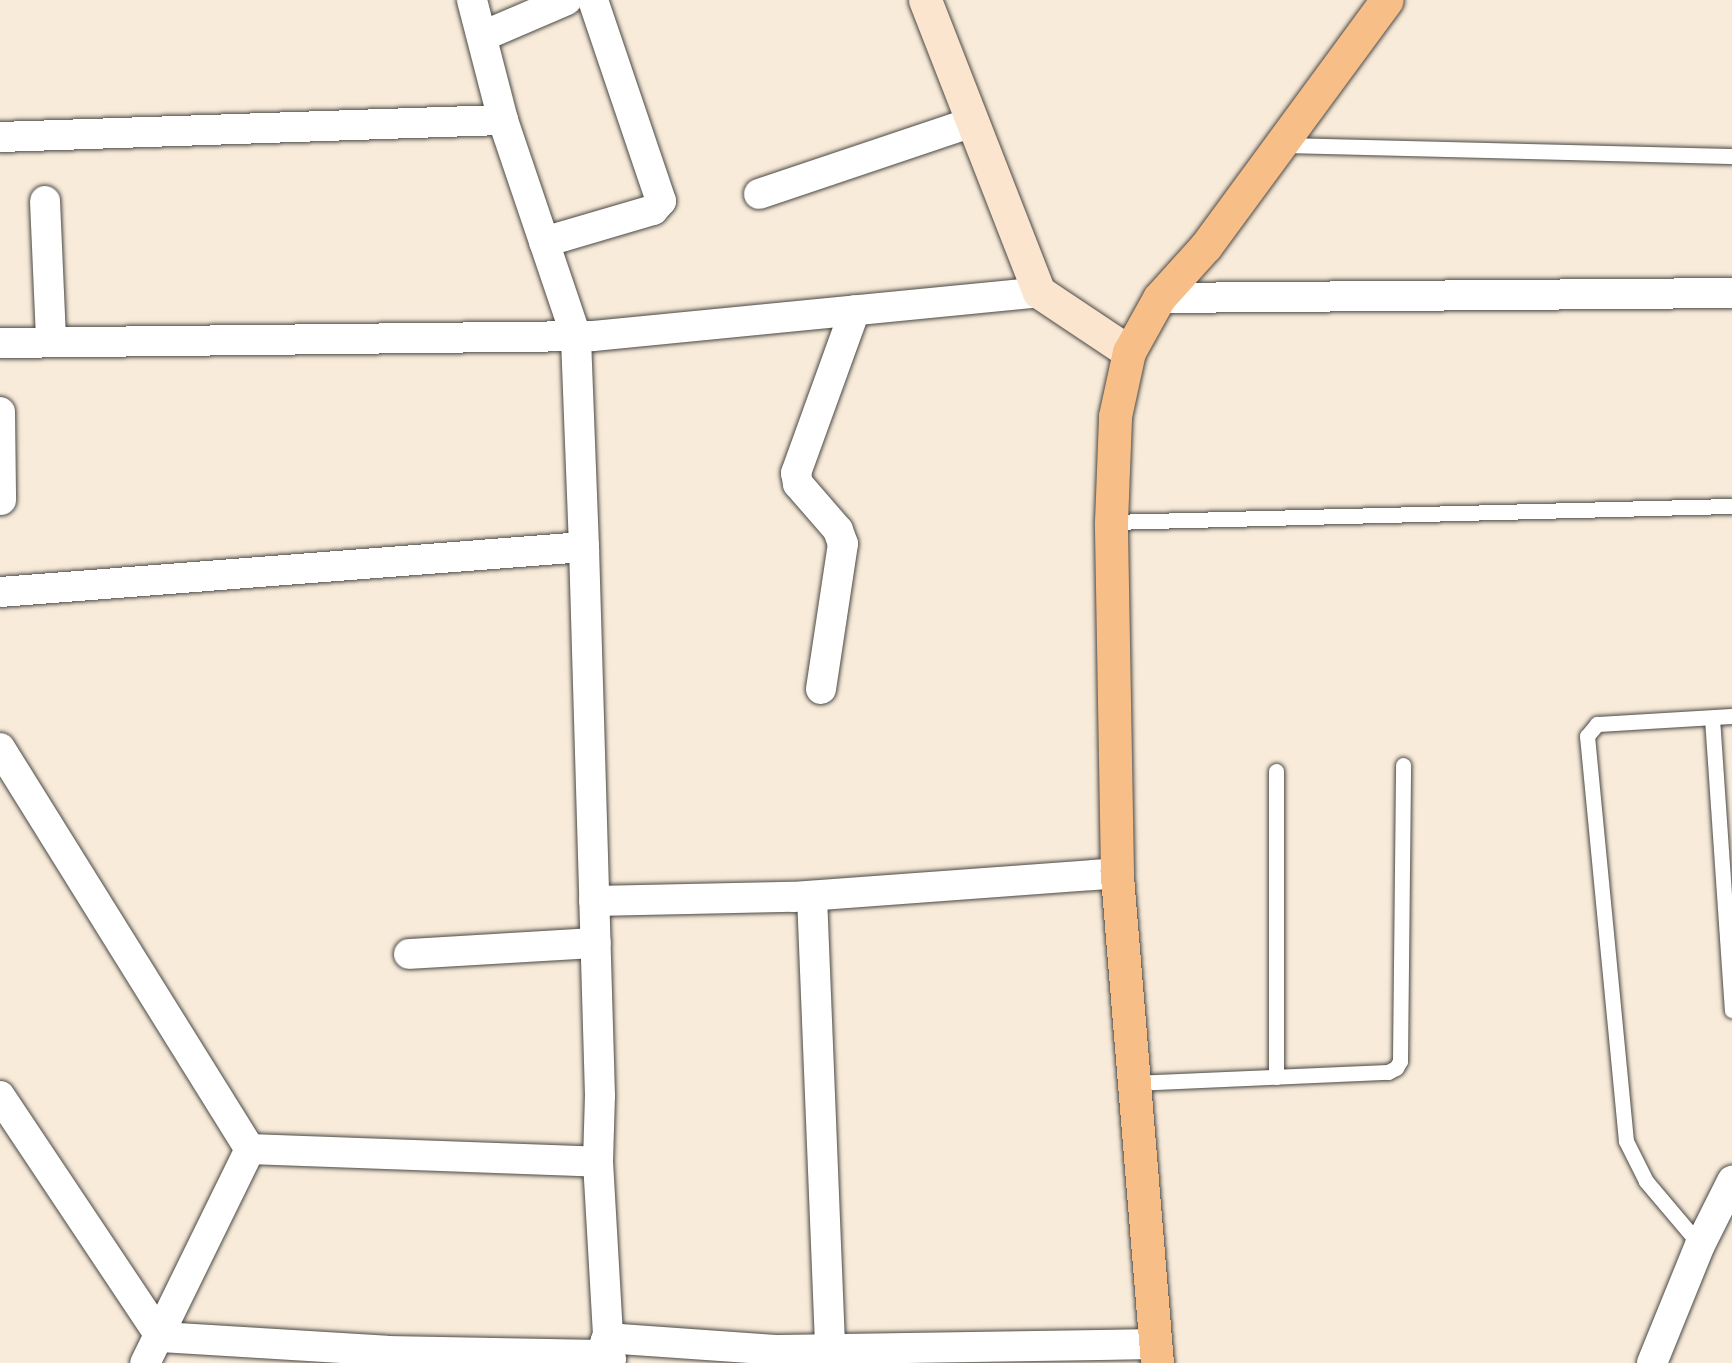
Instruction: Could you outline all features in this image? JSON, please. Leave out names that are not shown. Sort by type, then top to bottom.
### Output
[{"type":"main road","points":[[1157,1353],[1117,873],[1111,522],[1115,417],[1129,352],[1159,298],[1206,246],[1387,0]]},
{"type":"street","points":[[472,0],[503,120],[576,336],[596,943],[598,1162],[609,1352]]},
{"type":"street","points":[[483,36],[567,0]]},
{"type":"street","points":[[544,242],[653,210],[661,201],[592,0]]},
{"type":"street","points":[[925,0],[1039,292],[1129,352]]},
{"type":"street","points":[[0,138],[503,120]]},
{"type":"street","points":[[759,194],[973,122]]},
{"type":"street","points":[[45,201],[51,342]]},
{"type":"street","points":[[0,343],[576,336],[1039,292]]},
{"type":"street","points":[[1159,298],[1732,293]]},
{"type":"street","points":[[821,689],[843,544],[838,530],[798,484],[796,473],[855,310]]},
{"type":"street","points":[[0,412],[1,500]]},
{"type":"street","points":[[0,592],[584,547]]},
{"type":"street","points":[[0,748],[250,1149]]},
{"type":"street","points":[[594,901],[812,896],[1117,873]]},
{"type":"street","points":[[812,896],[831,1356]]},
{"type":"street","points":[[409,954],[596,943]]},
{"type":"street","points":[[0,1096],[161,1337]]},
{"type":"street","points":[[250,1149],[598,1162]]},
{"type":"street","points":[[145,1363],[161,1337],[250,1149]]},
{"type":"street","points":[[1652,1363],[1700,1245],[1731,1184]]},
{"type":"street","points":[[161,1337],[387,1351],[601,1355],[609,1352],[831,1356],[1157,1353]]},
{"type":"lane","points":[[1280,145],[1732,156]]},
{"type":"lane","points":[[1111,522],[1732,506]]},
{"type":"lane","points":[[1700,1245],[1646,1181],[1626,1141],[1587,736],[1597,724],[1732,716]]},
{"type":"lane","points":[[1712,718],[1732,1010]]},
{"type":"lane","points":[[1133,1083],[1388,1072],[1400,1061],[1403,765]]},
{"type":"lane","points":[[1276,771],[1276,1077]]}]
